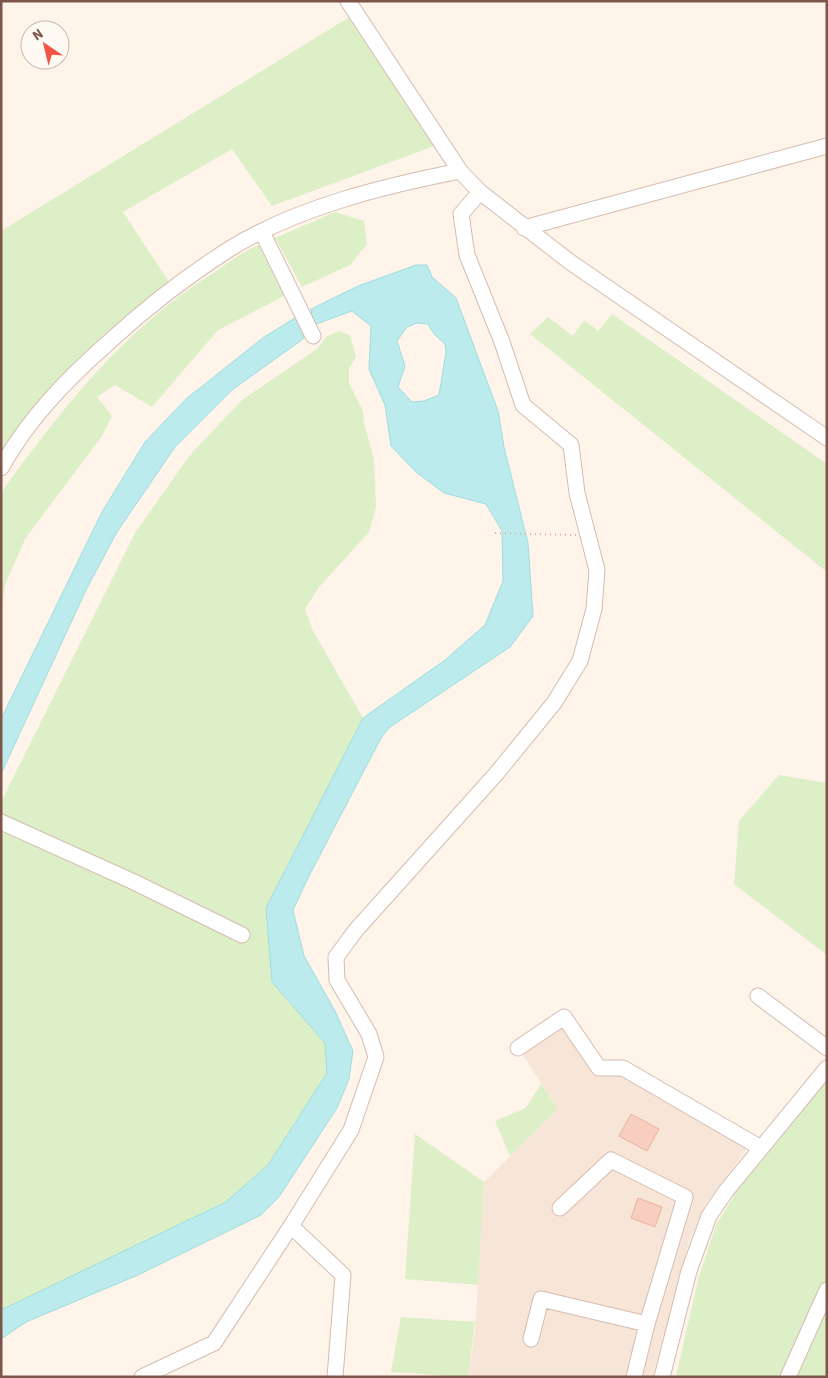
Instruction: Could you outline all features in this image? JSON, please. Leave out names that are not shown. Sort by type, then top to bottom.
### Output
[{"type":"street","points":[[348,1],[460,172],[480,192],[570,262],[827,438]]},
{"type":"street","points":[[524,228],[827,146]]},
{"type":"street","points":[[1,468],[12,449],[45,406],[80,367],[156,300],[232,247],[262,232],[368,191],[460,172]]},
{"type":"street","points":[[142,1377],[214,1343],[351,1130],[376,1057],[369,1034],[337,980],[336,957],[356,930],[502,767],[554,703],[580,661],[594,609],[598,570],[577,493],[572,445],[523,405],[502,342],[467,255],[461,214],[480,192]]},
{"type":"street","points":[[262,232],[313,336]]},
{"type":"street","points":[[1,822],[134,882],[242,935]]},
{"type":"street","points":[[758,996],[827,1048]]},
{"type":"street","points":[[518,1048],[564,1017],[600,1068],[623,1068],[761,1148]]},
{"type":"street","points":[[662,1377],[689,1271],[703,1229],[718,1201],[827,1068]]},
{"type":"street","points":[[560,1208],[611,1160],[686,1197],[647,1324],[634,1377]]},
{"type":"street","points":[[291,1226],[343,1275],[334,1377]]},
{"type":"street","points":[[788,1377],[827,1290]]},
{"type":"street","points":[[530,1339],[541,1299],[647,1324]]},
{"type":"path","points":[[494,533],[588,536]]},
{"type":"shaded area","points":[[563,1024],[599,1077],[611,1071],[622,1074],[748,1147],[705,1205],[689,1242],[653,1377],[468,1377],[475,1332],[484,1182],[558,1109],[521,1052]]},
{"type":"green space","points":[[356,13],[437,145],[272,206],[232,149],[123,212],[173,288],[80,367],[1,468],[1,231]]},
{"type":"green space","points":[[335,212],[364,221],[367,244],[350,265],[302,287],[275,238]]},
{"type":"green space","points":[[259,245],[284,296],[218,330],[152,407],[115,385],[97,397],[112,416],[102,436],[25,539],[5,585],[1,616],[1,494],[5,487],[73,398],[97,371],[149,320],[178,297],[240,255]]},
{"type":"green space","points":[[612,314],[827,464],[827,572],[530,334],[548,317],[573,336],[584,320],[598,331]]},
{"type":"green space","points":[[339,331],[350,335],[356,357],[349,369],[349,383],[363,411],[364,423],[374,459],[376,507],[369,532],[319,587],[305,609],[313,631],[363,718],[266,908],[272,982],[325,1043],[327,1073],[268,1165],[226,1203],[1,1310],[1,802],[135,533],[190,455],[242,400],[317,349],[326,337]]},
{"type":"green space","points":[[779,775],[827,783],[827,955],[734,884],[739,821]]},
{"type":"green space","points":[[827,1079],[827,1377],[676,1377],[698,1280],[716,1225],[739,1188]]},
{"type":"green space","points":[[541,1084],[558,1109],[510,1156],[495,1121],[526,1108]]},
{"type":"green space","points":[[415,1134],[484,1182],[478,1285],[405,1279]]},
{"type":"green space","points":[[401,1317],[475,1322],[468,1377],[391,1372]]},
{"type":"water","points":[[416,265],[427,265],[432,277],[456,298],[498,411],[504,447],[528,543],[533,616],[510,647],[390,727],[381,738],[293,910],[304,956],[335,1011],[353,1051],[349,1079],[337,1108],[279,1197],[261,1215],[138,1275],[26,1322],[1,1339],[1,1310],[226,1202],[268,1165],[327,1073],[325,1043],[272,982],[266,908],[363,718],[445,660],[485,625],[503,581],[502,531],[486,504],[444,493],[416,472],[391,446],[385,405],[369,369],[371,326],[352,311],[305,328],[303,339],[232,390],[175,447],[117,532],[87,588],[1,774],[1,719],[102,512],[145,442],[186,399],[264,337],[295,318],[302,323],[312,316],[311,309],[358,286]],"holes":[[[417,323],[428,324],[434,334],[445,344],[446,352],[439,395],[424,401],[412,402],[398,387],[405,366],[397,341],[407,327]]]},
{"type":"building","points":[[631,1114],[659,1129],[647,1151],[619,1136]]},
{"type":"building","points":[[638,1198],[662,1207],[655,1227],[631,1218]]}]
